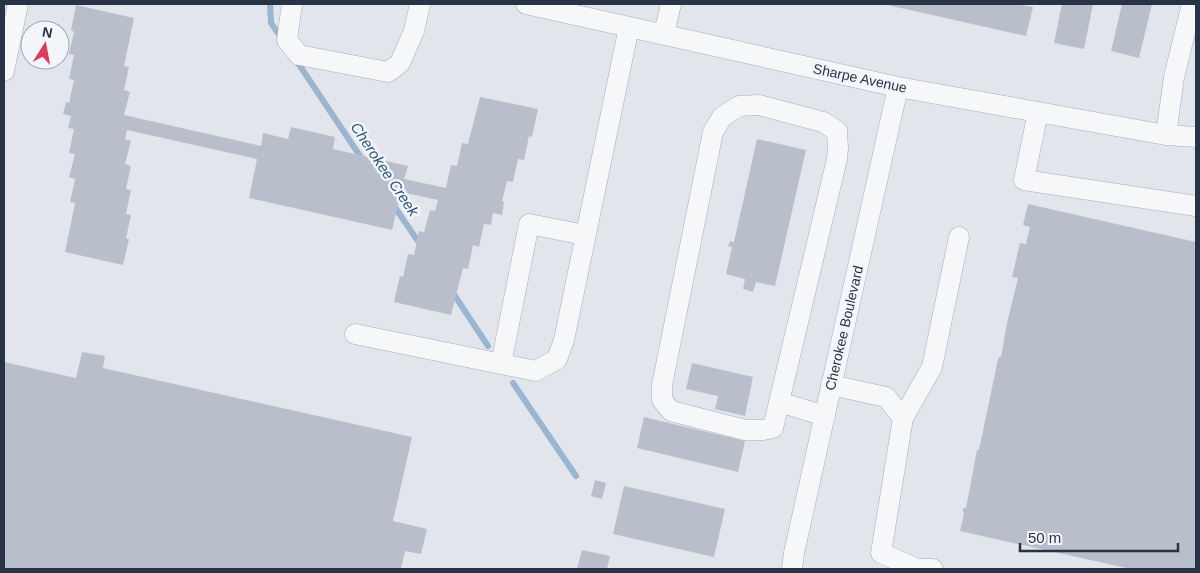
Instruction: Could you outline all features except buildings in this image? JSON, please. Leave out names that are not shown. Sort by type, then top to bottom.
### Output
[{"type":"street","points":[[4,71],[18,4]]},
{"type":"street","points":[[292,4],[287,40],[299,55],[388,72],[400,63],[414,31],[420,4]]},
{"type":"street","name":"Sharpe Avenue","points":[[526,4],[898,86],[1166,135],[1196,138]]},
{"type":"street","points":[[664,34],[671,4]]},
{"type":"street","points":[[1166,135],[1173,83],[1192,4]]},
{"type":"street","points":[[355,334],[536,372],[557,359],[564,340],[629,27]]},
{"type":"street","name":"Cherokee Boulevard","points":[[792,569],[794,552],[898,86]]},
{"type":"street","points":[[739,106],[759,106],[823,122],[837,131],[837,159],[779,402],[773,428],[745,430],[671,411],[662,400],[662,384],[714,132],[722,117],[739,106]]},
{"type":"street","points":[[1038,112],[1024,180],[1196,206]]},
{"type":"street","points":[[501,364],[529,224],[585,235]]},
{"type":"street","points":[[933,569],[917,569],[881,561],[902,418],[932,367],[959,237]]},
{"type":"street","points":[[831,385],[886,396],[902,418]]},
{"type":"street","points":[[779,402],[825,416]]},
{"type":"waterway","name":"Cherokee Creek","points":[[270,4],[271,23],[282,39]]},
{"type":"waterway","name":"Cherokee Creek","points":[[296,60],[364,162]]},
{"type":"waterway","name":"Cherokee Creek","points":[[392,203],[422,247]]},
{"type":"waterway","name":"Cherokee Creek","points":[[451,290],[488,346]]},
{"type":"waterway","name":"Cherokee Creek","points":[[513,383],[576,476]]}]
